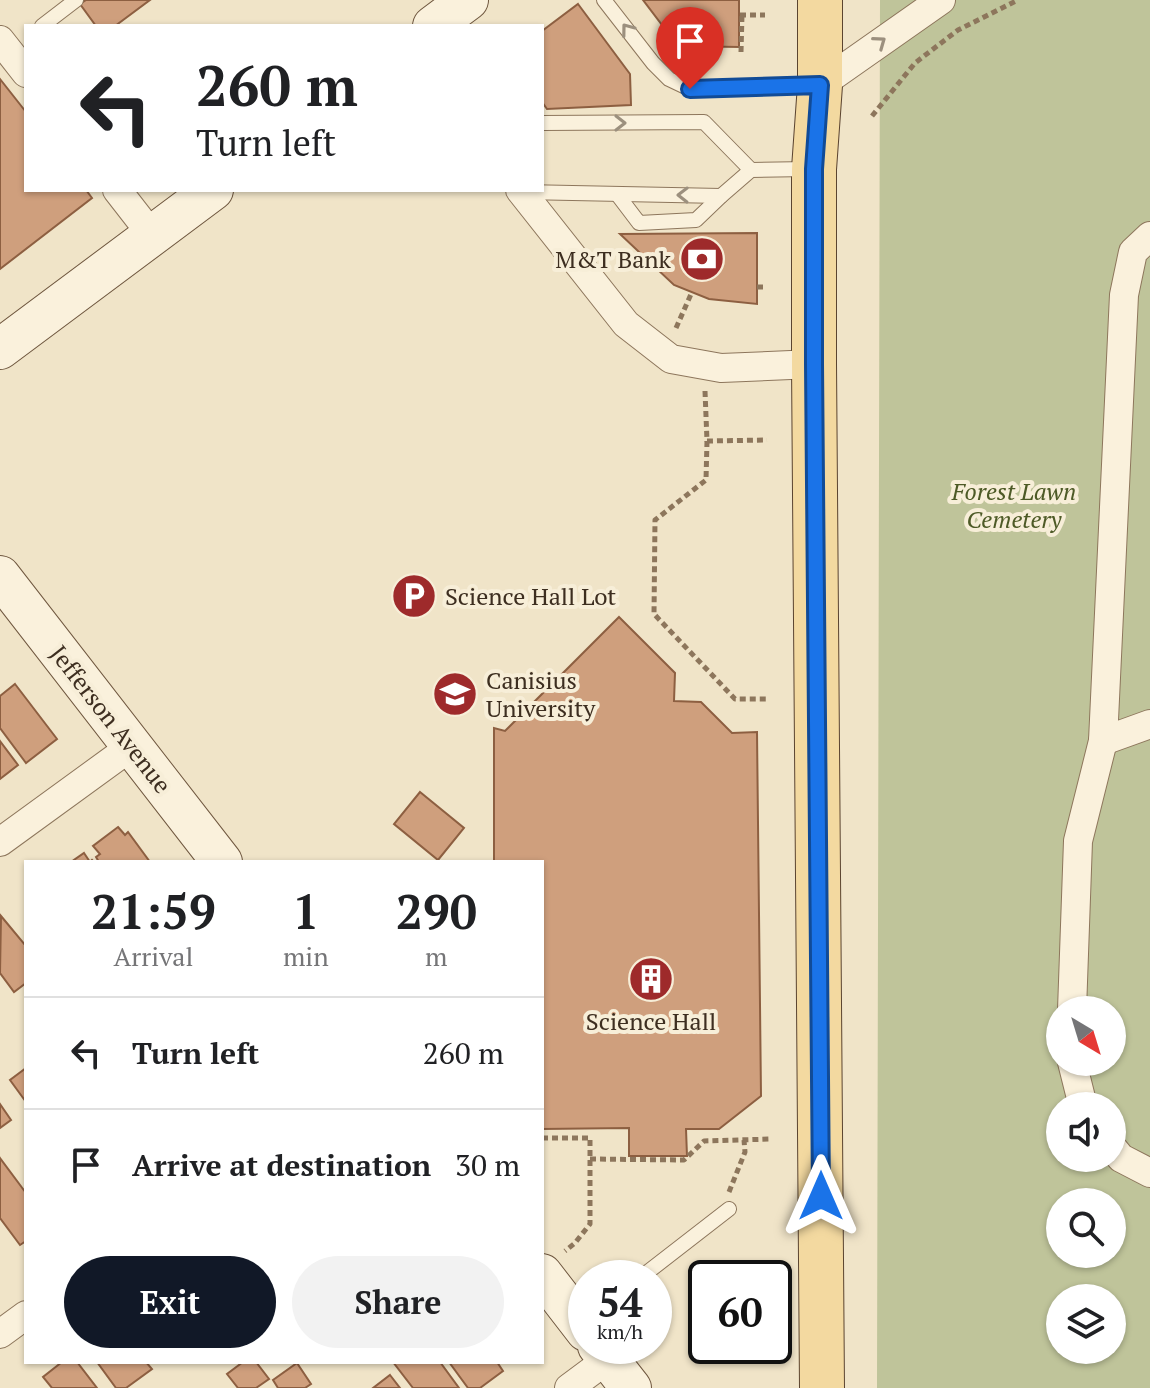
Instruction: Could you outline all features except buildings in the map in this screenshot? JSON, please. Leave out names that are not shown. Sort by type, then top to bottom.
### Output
[{"type":"main road","points":[[820,0],[820,85],[814,169],[814,364],[822,1388]]},
{"type":"street","points":[[436,24],[468,0]]},
{"type":"street","points":[[820,85],[941,0]]},
{"type":"street","points":[[119,192],[152,235]]},
{"type":"street","points":[[0,349],[210,192]]},
{"type":"street","points":[[522,192],[626,324],[671,359],[721,368],[814,364]]},
{"type":"street","points":[[1072,996],[1078,841],[1103,741],[1124,295],[1133,252],[1150,236]]},
{"type":"street","name":"Jefferson Avenue","points":[[0,576],[220,860]]},
{"type":"street","points":[[1103,741],[1150,724]]},
{"type":"street","points":[[0,842],[132,746]]},
{"type":"street","points":[[1126,1161],[1150,1173]]},
{"type":"street","points":[[552,1264],[568,1292]]},
{"type":"street","points":[[0,1334],[24,1316]]},
{"type":"street","points":[[569,1388],[585,1364]]},
{"type":"lane","points":[[45,24],[76,0]]},
{"type":"lane","points":[[604,0],[653,63],[669,79],[690,89],[820,85]]},
{"type":"lane","points":[[544,123],[704,122],[751,170]]},
{"type":"lane","points":[[617,194],[639,223],[696,220],[751,170],[814,169]]},
{"type":"lane","points":[[544,192],[721,196]]},
{"type":"lane","points":[[663,1260],[729,1209]]},
{"type":"path","points":[[872,116],[925,55],[958,30],[1018,0]]},
{"type":"path","points":[[741,52],[740,15],[765,15]]},
{"type":"path","points":[[687,46],[693,54]]},
{"type":"path","points":[[757,287],[766,287]]},
{"type":"path","points":[[665,355],[692,292]]},
{"type":"path","points":[[706,366],[706,480],[655,520],[654,614],[735,699],[769,699]]},
{"type":"path","points":[[707,441],[767,440]]},
{"type":"path","points":[[544,1138],[590,1138],[590,1224],[552,1264]]},
{"type":"path","points":[[590,1159],[684,1160],[704,1141],[771,1139]]},
{"type":"path","points":[[730,1186],[745,1152],[744,1140]]},
{"type":"green space","name":"Forest Lawn Cemetery","points":[[880,0],[1150,0],[1150,1388],[877,1388]]},
{"type":"place","name":"M&T Bank","points":[[702,259]]},
{"type":"place","name":"Science Hall Lot","points":[[414,596]]},
{"type":"place","name":"Canisius University","points":[[455,694]]},
{"type":"place","name":"Science Hall","points":[[651,979]]},
{"type":"route","points":[[690,89],[820,85],[814,169],[814,364],[821,1196]]}]
